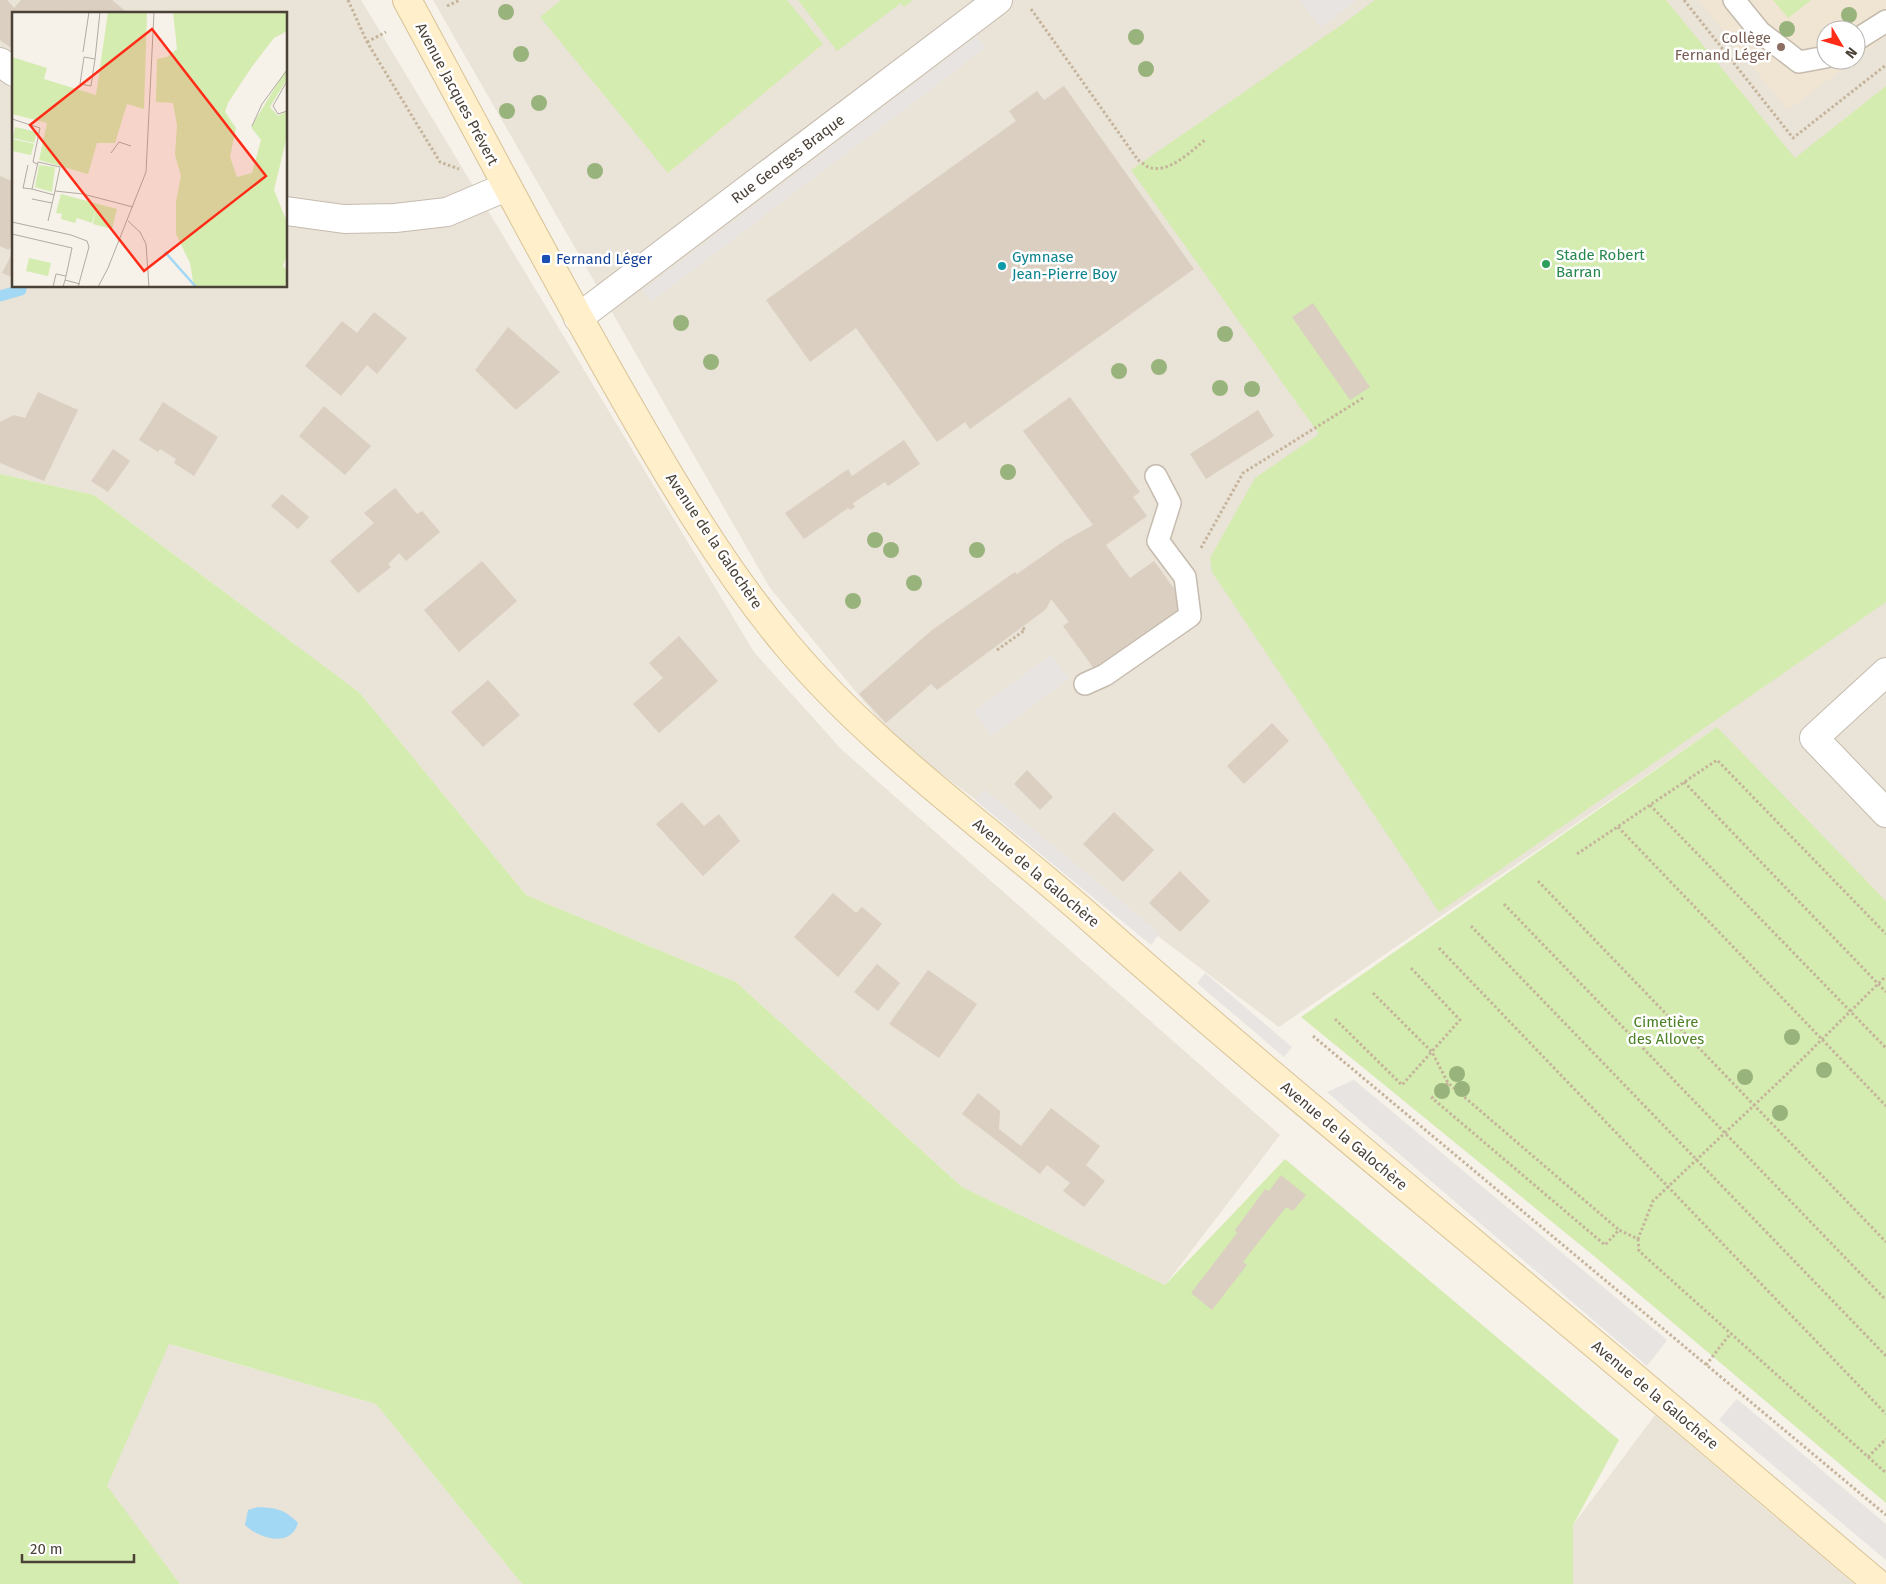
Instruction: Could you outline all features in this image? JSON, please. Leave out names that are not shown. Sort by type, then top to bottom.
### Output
[{"type":"main road","name":"Avenue Jacques Prévert","points":[[407,0],[506,187]]},
{"type":"main road","name":"Avenue de la Galochère","points":[[506,187],[645,435],[714,546],[753,603],[783,640],[845,708],[913,770],[1074,904],[1273,1077],[1551,1308],[1878,1584]]},
{"type":"street","name":"Rue Georges Braque","points":[[578,318],[998,0]]},
{"type":"street","points":[[0,62],[12,71]]},
{"type":"street","points":[[288,211],[344,219],[395,218],[447,212],[506,187]]},
{"type":"street","points":[[1886,672],[1814,738],[1886,813]]},
{"type":"lane","points":[[1734,0],[1760,32],[1799,62],[1816,58]]},
{"type":"lane","points":[[1866,34],[1886,22]]},
{"type":"lane","points":[[1085,684],[1105,675],[1190,616],[1185,577],[1158,541],[1170,503],[1156,476]]},
{"type":"path","points":[[348,0],[367,42],[440,162],[506,187]]},
{"type":"path","points":[[1030,8],[1138,160],[1150,167],[1165,167],[1178,161],[1205,140]]},
{"type":"path","points":[[1185,577],[1243,473],[1363,398]]},
{"type":"path","points":[[997,650],[1024,630],[1022,627]]},
{"type":"path","points":[[1577,854],[1718,760],[1886,934]]},
{"type":"path","points":[[1684,782],[1886,992]]},
{"type":"path","points":[[1650,805],[1886,1048]]},
{"type":"path","points":[[1618,827],[1886,1106]]},
{"type":"path","points":[[1538,881],[1886,1242]]},
{"type":"path","points":[[1504,904],[1886,1300]]},
{"type":"path","points":[[1471,926],[1886,1356]]},
{"type":"path","points":[[1439,948],[1886,1414]]},
{"type":"path","points":[[1335,1019],[1402,1085],[1460,1020],[1410,968]]},
{"type":"path","points":[[1886,976],[1852,1012],[1652,1201],[1638,1239],[1640,1251],[1886,1473]]},
{"type":"path","points":[[1373,993],[1432,1052],[1448,1083],[1619,1230],[1638,1239]]},
{"type":"path","points":[[1313,1036],[1886,1515]]},
{"type":"path","points":[[1448,1083],[1432,1098],[1605,1245],[1619,1230]]},
{"type":"path","points":[[1706,1364],[1731,1334]]},
{"type":"path","points":[[1868,1458],[1886,1439]]},
{"type":"shaded area","points":[[0,0],[361,0],[754,652],[842,750],[1280,1135],[1165,1285],[962,1187],[736,982],[526,895],[360,693],[94,495],[0,474]]},
{"type":"shaded area","points":[[433,0],[1886,0],[1886,916],[1717,727],[1279,1027],[895,739],[770,588]]},
{"type":"shaded area","points":[[1299,0],[1356,0],[1321,28]]},
{"type":"shaded area","name":"Collège Fernand Léger","points":[[1698,0],[1886,0],[1886,36],[1866,51],[1866,20],[1816,20],[1816,70],[1842,70],[1788,110]]},
{"type":"shaded area","points":[[977,36],[985,48],[652,301],[643,290]]},
{"type":"shaded area","points":[[1051,655],[1069,679],[992,736],[974,711]]},
{"type":"shaded area","points":[[984,789],[1160,933],[1151,945],[975,800]]},
{"type":"shaded area","points":[[1205,973],[1292,1047],[1284,1057],[1197,983]]},
{"type":"shaded area","points":[[1354,1080],[1667,1340],[1647,1366],[1327,1092]]},
{"type":"shaded area","points":[[168,1344],[376,1404],[522,1584],[180,1584],[106,1486]]},
{"type":"shaded area","points":[[1737,1399],[1886,1524],[1886,1560],[1719,1420]]},
{"type":"shaded area","points":[[1655,1415],[1854,1584],[1573,1584],[1573,1525]]},
{"type":"green space","points":[[561,0],[787,0],[823,44],[668,173],[540,17]]},
{"type":"green space","points":[[798,0],[913,0],[904,7],[901,3],[837,51]]},
{"type":"green space","name":"Stade Robert Barran","points":[[1375,0],[1666,0],[1795,158],[1886,86],[1886,602],[1439,912],[1212,572],[1210,558],[1255,478],[1319,434],[1131,170]]},
{"type":"green space","points":[[1773,0],[1811,0],[1788,18]]},
{"type":"green space","points":[[0,474],[94,495],[360,693],[526,895],[736,982],[962,1187],[1165,1285],[1285,1159],[1619,1440],[1573,1525],[1573,1584],[522,1584],[376,1404],[169,1344],[107,1486],[180,1584],[0,1584]]},
{"type":"green space","name":"Cimetière des Alloves","points":[[1717,727],[1886,901],[1886,1503],[1594,1256],[1301,1017]]},
{"type":"water","points":[[258,1507],[275,1509],[289,1515],[298,1523],[294,1531],[289,1536],[274,1539],[251,1530],[245,1525],[248,1510]]},
{"type":"building","points":[[0,0],[7,0],[14,8],[21,0],[112,0],[124,10],[122,12],[68,12],[64,9],[67,12],[12,12],[12,49],[0,40]]},
{"type":"building","name":"Gymnase Jean-Pierre Boy","points":[[1064,86],[1194,269],[970,429],[965,422],[937,442],[856,328],[810,362],[766,300],[1016,121],[1009,111],[1037,91],[1044,100]]},
{"type":"building","points":[[0,176],[12,181],[12,243],[9,250],[0,246]]},
{"type":"building","points":[[12,254],[12,277],[2,273]]},
{"type":"building","points":[[1313,303],[1370,387],[1350,400],[1292,317]]},
{"type":"building","points":[[374,312],[407,338],[377,374],[367,365],[341,396],[305,366],[342,321],[357,333]]},
{"type":"building","points":[[508,327],[560,372],[516,410],[475,370]]},
{"type":"building","points":[[38,392],[78,410],[44,481],[0,463],[0,422],[14,415],[25,418]]},
{"type":"building","points":[[1070,397],[1140,492],[1133,497],[1147,516],[1106,545],[1130,578],[1154,561],[1186,605],[1095,670],[1063,626],[1069,622],[1051,599],[1046,609],[1033,619],[937,690],[931,684],[886,723],[859,694],[932,630],[1015,572],[1017,574],[1064,541],[1093,525],[1023,431]]},
{"type":"building","points":[[163,402],[218,437],[194,476],[174,463],[176,459],[160,449],[158,452],[139,440]]},
{"type":"building","points":[[324,406],[371,446],[345,475],[299,436]]},
{"type":"building","points":[[1258,410],[1274,436],[1206,479],[1190,454]]},
{"type":"building","points":[[904,440],[920,464],[888,486],[885,482],[853,503],[855,507],[850,510],[848,508],[804,539],[785,513],[848,469],[852,476]]},
{"type":"building","points":[[113,449],[130,461],[108,492],[91,481]]},
{"type":"building","points":[[395,488],[417,514],[422,511],[440,532],[406,561],[399,553],[388,564],[391,567],[358,593],[330,561],[374,523],[364,513]]},
{"type":"building","points":[[282,494],[309,517],[298,529],[271,506]]},
{"type":"building","points":[[482,561],[517,601],[459,652],[424,610]]},
{"type":"building","points":[[679,636],[718,681],[659,733],[633,704],[663,678],[649,663]]},
{"type":"building","points":[[488,680],[520,715],[483,747],[451,712]]},
{"type":"building","points":[[1272,723],[1289,741],[1244,784],[1227,766]]},
{"type":"building","points":[[1027,770],[1053,797],[1040,810],[1014,784]]},
{"type":"building","points":[[682,802],[704,826],[719,814],[740,841],[703,876],[656,824]]},
{"type":"building","points":[[1114,812],[1154,850],[1123,882],[1083,844]]},
{"type":"building","points":[[1180,871],[1210,901],[1180,932],[1149,903]]},
{"type":"building","points":[[833,893],[856,913],[862,907],[882,924],[838,977],[794,937]]},
{"type":"building","points":[[877,964],[900,983],[878,1011],[854,992]]},
{"type":"building","points":[[928,970],[977,1004],[939,1058],[889,1024]]},
{"type":"building","points":[[978,1093],[1000,1111],[999,1129],[1021,1146],[1051,1108],[1100,1146],[1086,1165],[1105,1181],[1084,1207],[1063,1191],[1070,1183],[1047,1165],[1040,1174],[962,1114]]},
{"type":"building","points":[[1281,1175],[1306,1195],[1293,1211],[1286,1207],[1243,1262],[1247,1265],[1212,1310],[1191,1293],[1237,1233],[1235,1230],[1265,1189],[1269,1191]]},
{"type":"waterway","points":[[0,296],[21,290]]},
{"type":"place","name":"Collège Fernand Léger","points":[[1781,47]]},
{"type":"place","name":"Fernand Léger","points":[[546,259]]},
{"type":"place","name":"Stade Robert Barran","points":[[1546,264]]},
{"type":"place","name":"Gymnase Jean-Pierre Boy","points":[[1002,266]]}]
